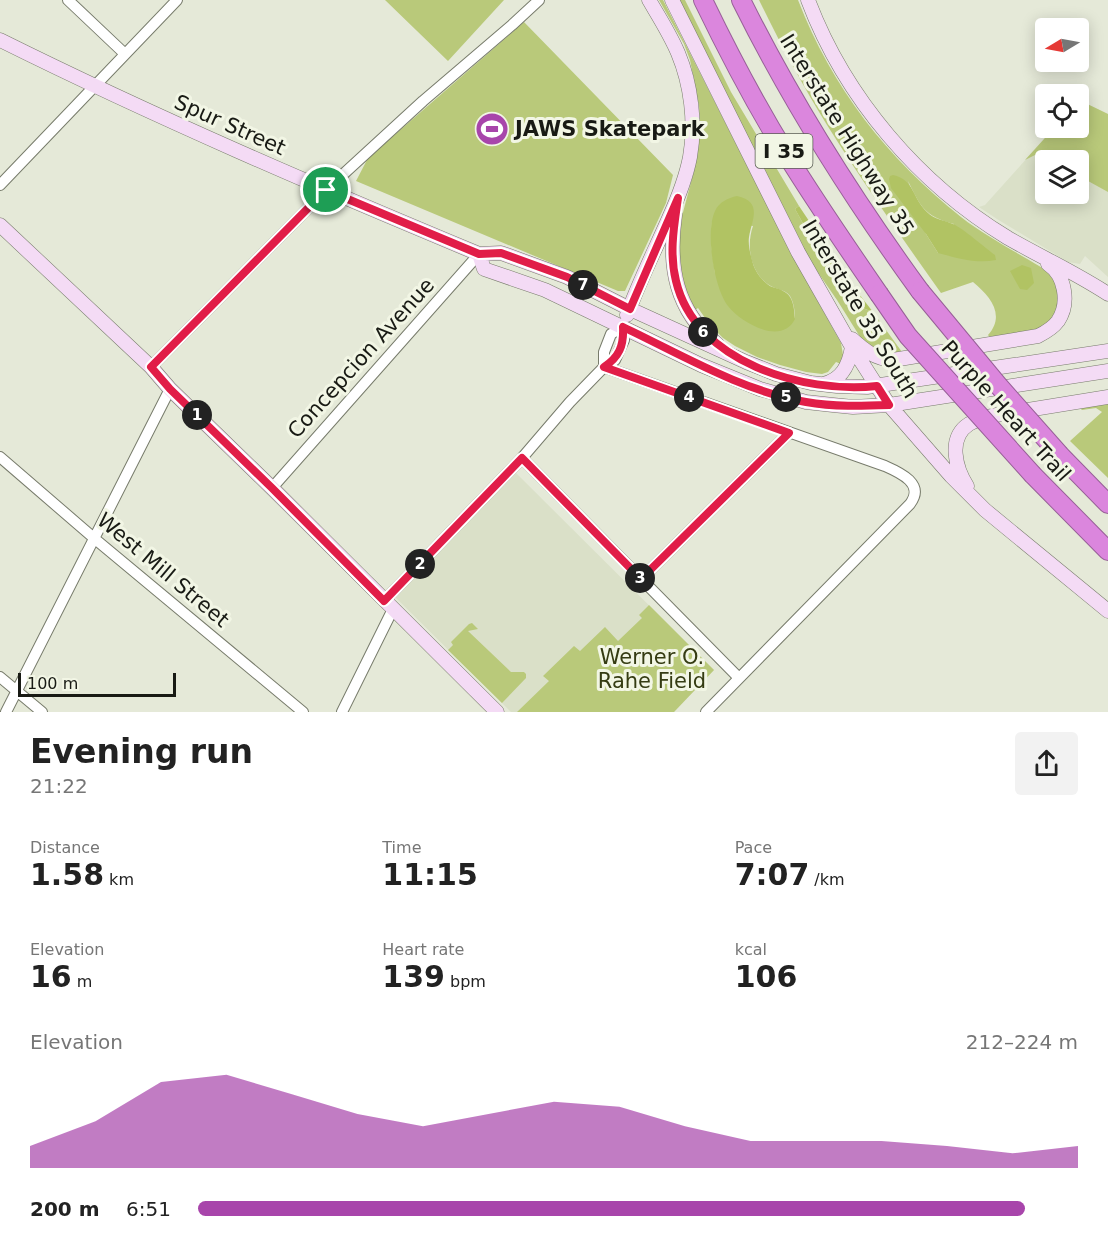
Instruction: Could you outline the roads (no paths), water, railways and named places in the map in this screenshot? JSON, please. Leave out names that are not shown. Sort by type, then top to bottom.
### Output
[{"type":"highway","name":"Purple Heart Trail","points":[[703,0],[735,63],[787,155],[909,336],[1033,475],[1108,551]]},
{"type":"highway","name":"Interstate Highway 35","points":[[741,0],[814,134],[877,232],[920,291]]},
{"type":"highway","name":"Purple Heart Trail","points":[[920,291],[998,385],[1060,455],[1108,504]]},
{"type":"main road","points":[[623,327],[678,198],[692,146],[688,84],[678,53],[649,0]]},
{"type":"main road","name":"Interstate 35 South","points":[[672,0],[798,252],[852,347],[889,405],[943,468],[985,510],[1108,611]]},
{"type":"main road","points":[[808,0],[819,27],[843,72],[889,135],[938,187],[960,205],[1053,267],[1061,278],[1064,293],[1062,313],[1055,324],[1044,333],[1030,338],[893,360],[870,354],[844,332]]},
{"type":"main road","name":"Spur Street","points":[[0,40],[94,86],[326,190],[479,254],[501,253],[567,277],[630,309],[746,362]]},
{"type":"main road","points":[[678,198],[672,254],[676,283],[692,317],[706,335],[746,362],[776,374],[823,384],[850,387],[877,386],[1108,351]]},
{"type":"main road","points":[[0,225],[151,367],[170,389],[496,712]]},
{"type":"main road","points":[[1008,238],[1108,294]]},
{"type":"main road","name":"Spur Street","points":[[479,254],[484,269],[545,290],[739,381],[784,397],[806,402],[853,406],[889,405],[1108,371]]},
{"type":"main road","points":[[823,384],[834,381],[843,373],[852,347]]},
{"type":"main road","points":[[985,510],[965,483],[958,469],[955,457],[956,447],[964,429],[977,420],[996,415],[1108,397]]},
{"type":"street","points":[[69,0],[125,54]]},
{"type":"street","points":[[0,185],[177,0]]},
{"type":"street","points":[[151,367],[326,190],[423,101],[512,26],[539,0]]},
{"type":"street","name":"Concepcion Avenue","points":[[272,488],[479,254]]},
{"type":"street","points":[[342,712],[388,605],[570,402],[604,367],[615,360],[624,339],[623,327]]},
{"type":"street","points":[[604,367],[894,470],[911,482],[915,490],[910,504],[706,712]]},
{"type":"street","points":[[6,712],[170,389]]},
{"type":"street","points":[[641,579],[789,433]]},
{"type":"street","name":"West Mill Street","points":[[0,457],[303,712]]},
{"type":"street","points":[[522,458],[739,678]]},
{"type":"street","points":[[0,677],[42,712]]},
{"type":"place","name":"JAWS Skatepark","points":[[492,129]]},
{"type":"park label","name":"Werner O. Rahe Field","points":[[652,669]]}]
